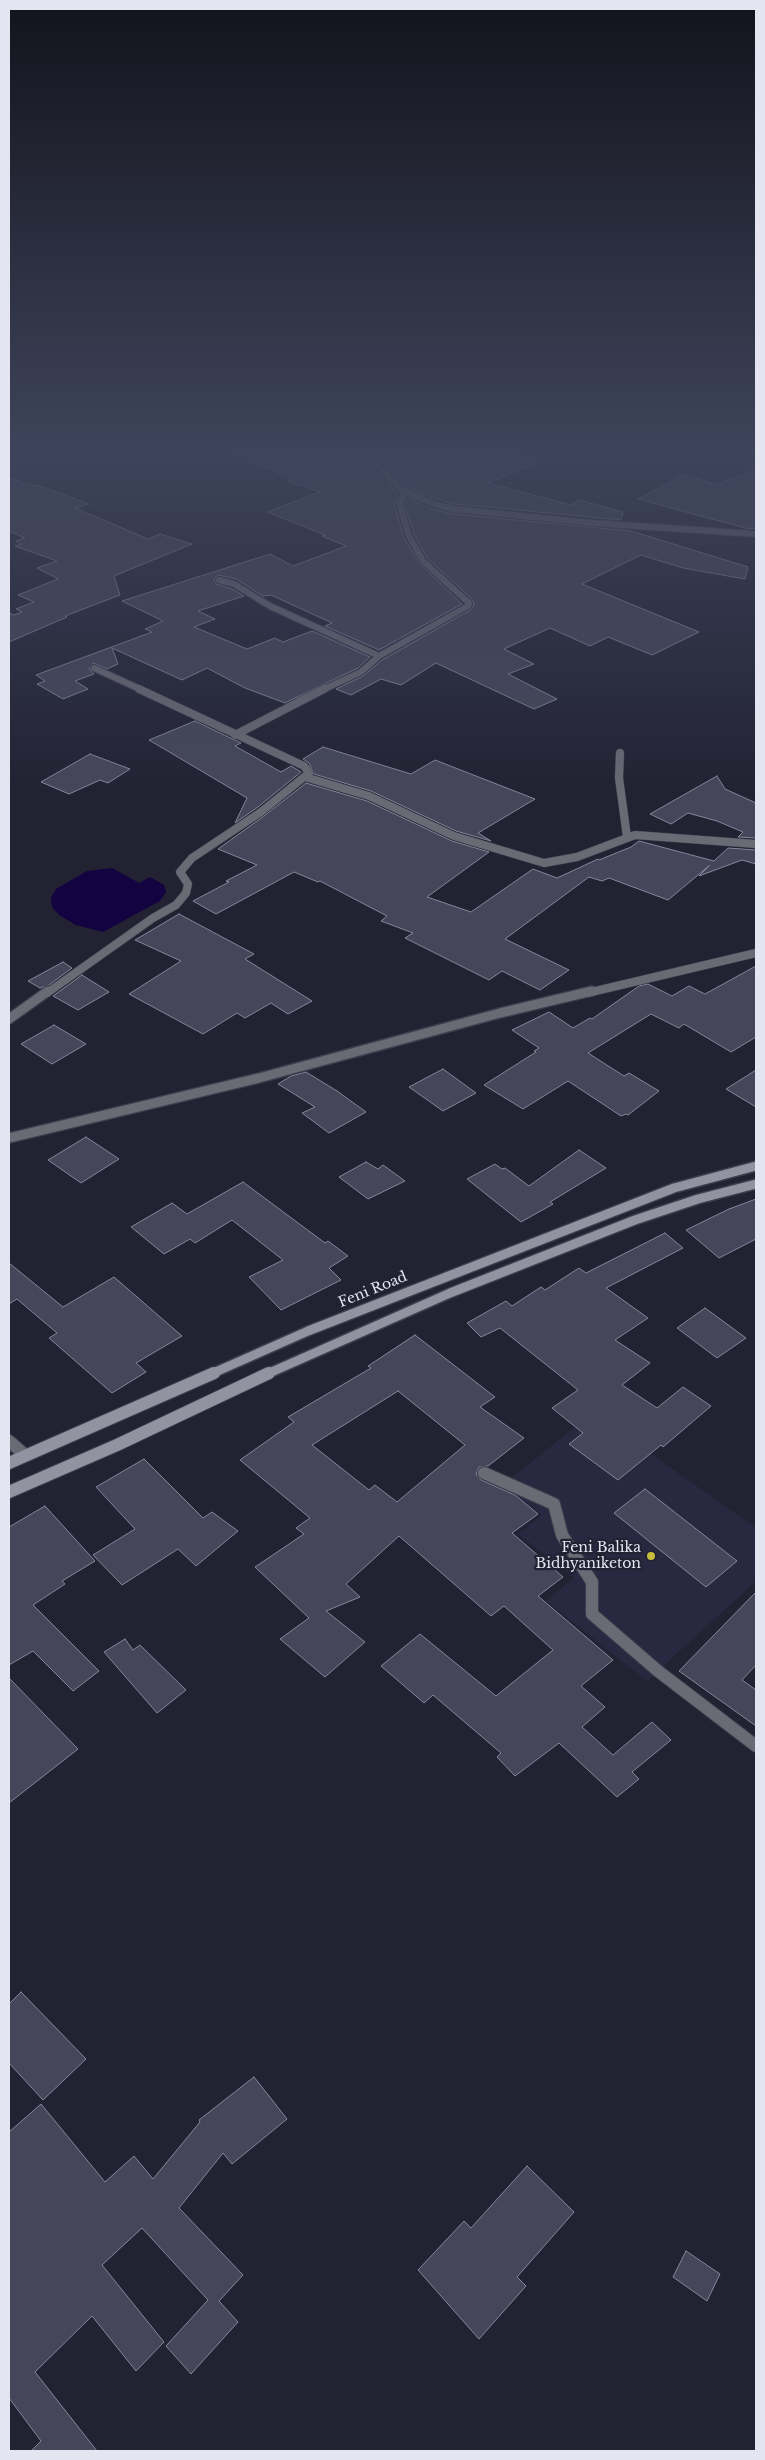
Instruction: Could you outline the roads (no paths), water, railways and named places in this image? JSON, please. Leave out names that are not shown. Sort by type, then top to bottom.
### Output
[{"type":"main road","name":"Feni Road","points":[[9,1463],[308,1330],[528,1243],[674,1188],[756,1166]]},
{"type":"main road","points":[[9,1492],[117,1445],[300,1358],[450,1293],[635,1220],[698,1199],[756,1184]]},
{"type":"street","points":[[235,735],[284,708],[361,672],[380,656],[468,606],[469,603],[427,565]]},
{"type":"street","points":[[218,580],[234,584],[270,606],[380,656]]},
{"type":"street","points":[[9,1019],[153,918],[176,905],[186,893],[188,884],[180,872],[192,858],[261,812],[309,774],[304,766],[94,668]]},
{"type":"street","points":[[620,753],[619,778],[627,837]]},
{"type":"street","points":[[305,777],[369,796],[454,836],[544,863],[577,857],[635,835],[756,844]]},
{"type":"street","points":[[9,1138],[259,1078],[500,1013],[756,953]]},
{"type":"street","points":[[9,1441],[25,1455]]},
{"type":"street","points":[[484,1473],[554,1504],[562,1535],[592,1582],[592,1614],[658,1671],[756,1746]]},
{"type":"place","name":"Feni Balika Bidhyaniketon","points":[[651,1556]]}]
